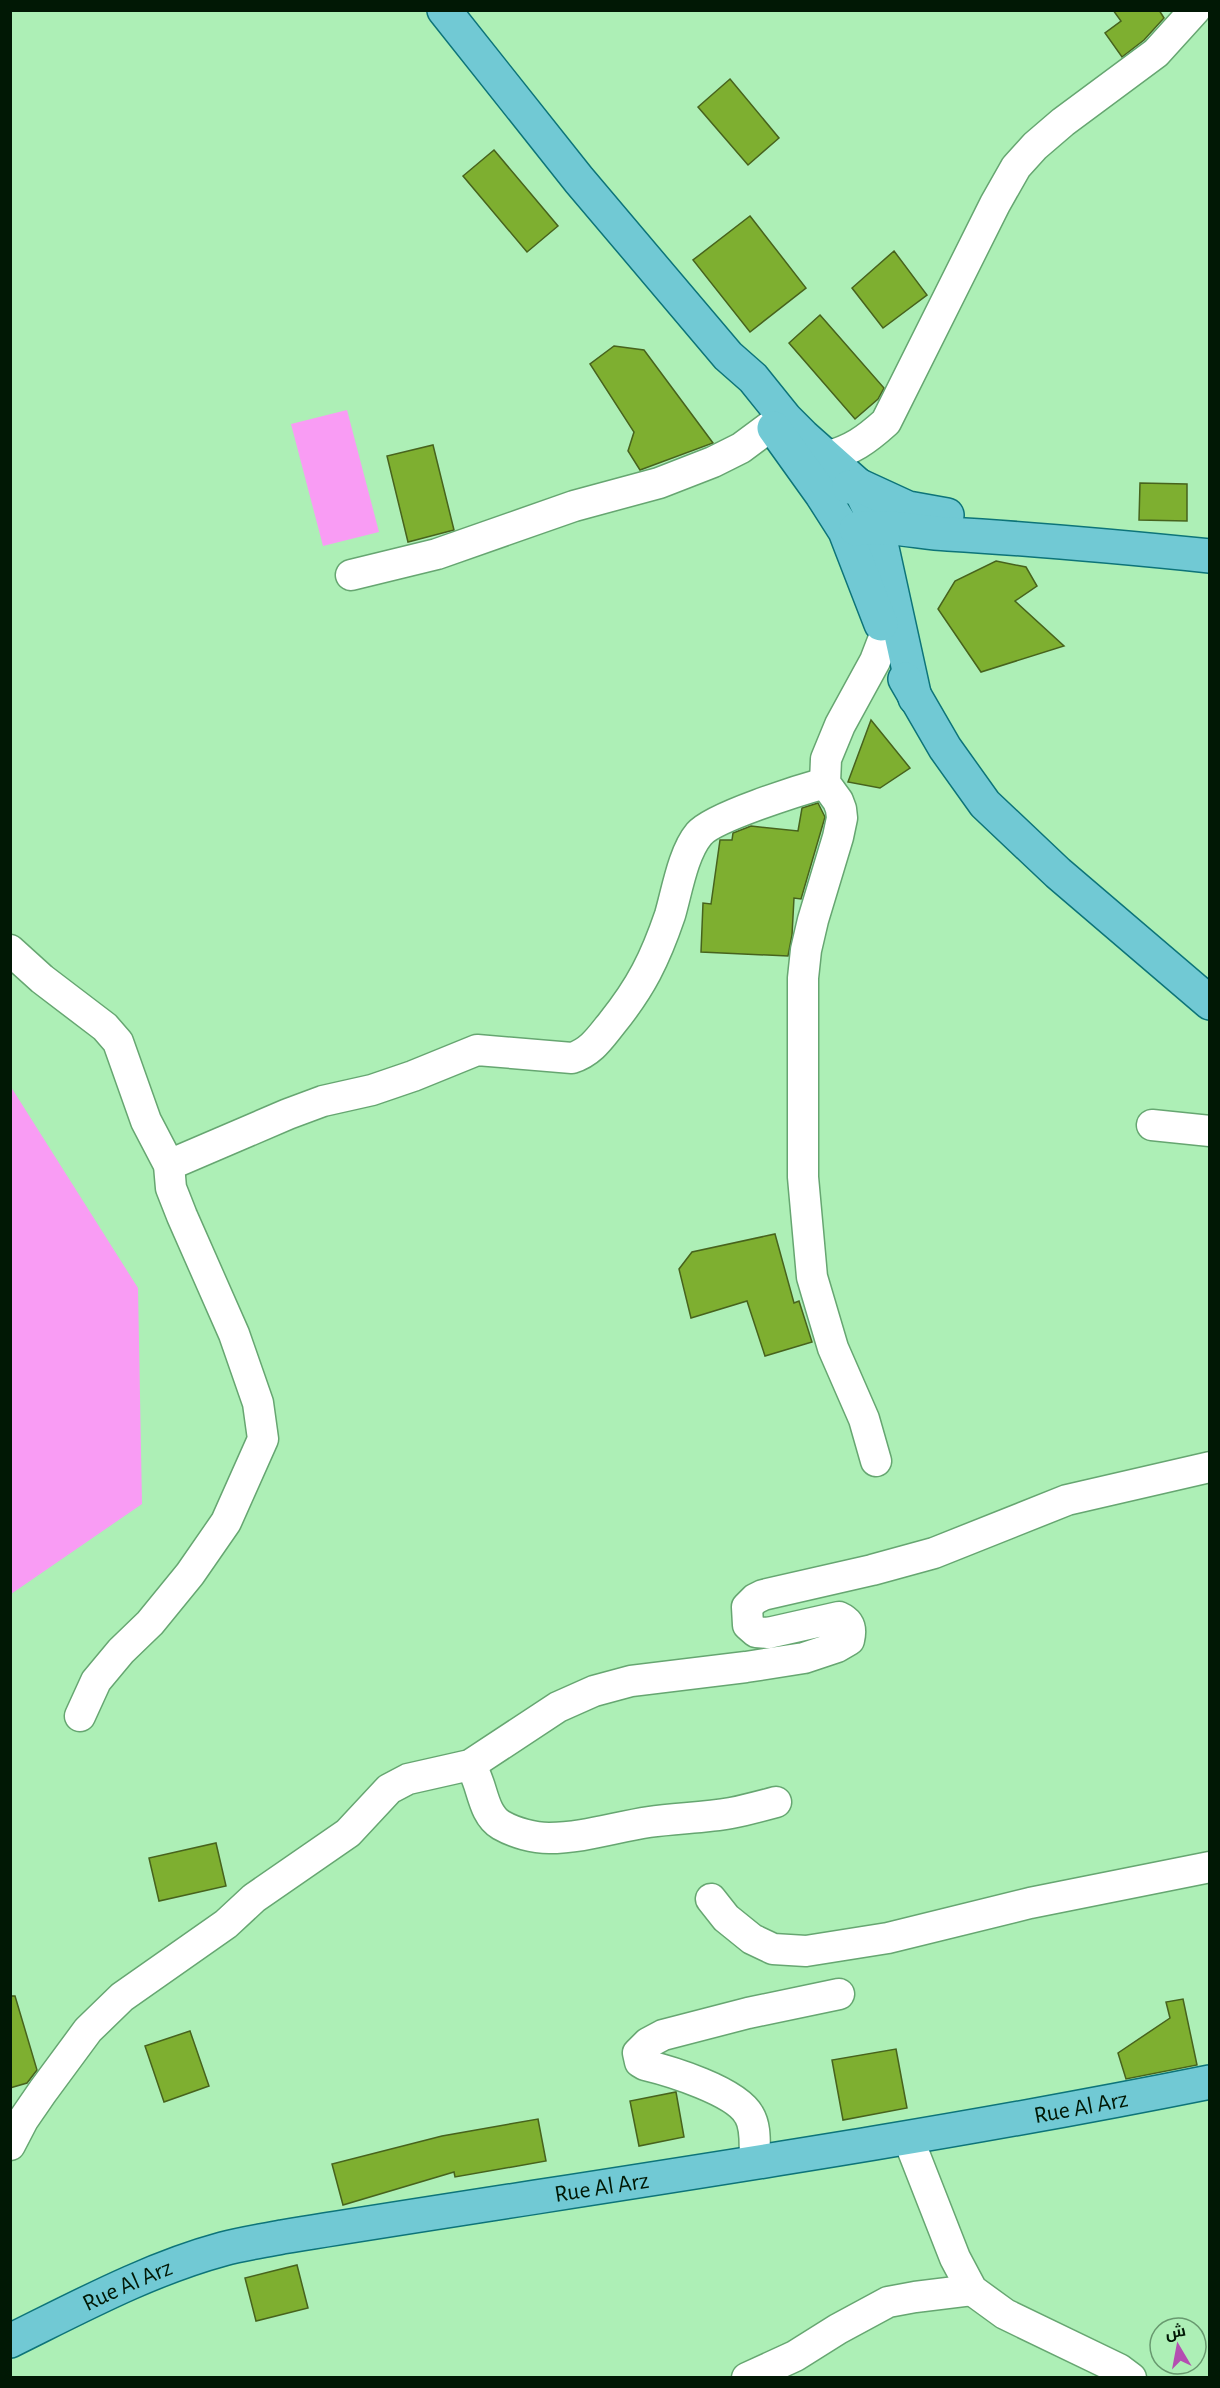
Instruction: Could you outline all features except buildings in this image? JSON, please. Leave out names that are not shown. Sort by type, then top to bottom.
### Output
[{"type":"main road","points":[[444,10],[572,171],[728,356],[753,378],[786,419],[858,484],[908,508],[959,518],[1058,532],[1102,544]]},
{"type":"main road","points":[[728,356],[745,386],[845,531],[885,635],[915,698],[950,756],[985,804],[1050,866],[1209,1003]]},
{"type":"main road","points":[[822,495],[858,484]]},
{"type":"main road","points":[[858,484],[877,525],[915,698]]},
{"type":"main road","points":[[845,531],[877,525],[947,534],[1102,544],[1209,556]]},
{"type":"main road","name":"Rue Al Arz","points":[[10,2341],[119,2288],[223,2249],[282,2237],[908,2138],[1209,2082]]},
{"type":"street","points":[[826,457],[847,452],[867,440],[886,422],[995,204],[1016,167],[1035,146],[1063,122],[1156,53],[1195,10]]},
{"type":"street","points":[[351,575],[437,554],[574,506],[659,483],[741,448],[772,425]]},
{"type":"street","points":[[876,1461],[864,1419],[833,1348],[820,1310],[809,1254],[803,1142],[803,978],[806,950],[842,818],[838,801],[825,783],[824,770],[830,747],[875,660],[885,635]]},
{"type":"street","points":[[169,1165],[288,1113],[323,1101],[403,1080],[477,1050],[572,1058],[583,1054],[598,1042],[644,980],[669,916],[691,845],[700,832],[712,823],[782,796],[825,783]]},
{"type":"street","points":[[10,950],[42,979],[105,1027],[118,1042],[146,1121],[169,1165],[174,1197],[234,1334],[258,1403],[263,1438],[226,1522],[170,1599],[96,1681],[80,1716]]},
{"type":"street","points":[[1152,1125],[1209,1131]]},
{"type":"street","points":[[10,2145],[30,2110],[82,2038],[122,1998],[226,1924],[254,1898],[348,1833],[389,1789],[408,1779],[470,1765],[558,1707],[594,1691],[631,1680],[804,1658],[837,1647],[849,1640],[851,1630],[847,1621],[838,1617],[768,1633],[756,1632],[748,1625],[747,1607],[755,1599],[764,1595],[934,1553],[1067,1500],[1209,1467]]},
{"type":"street","points":[[470,1765],[477,1774],[490,1813],[500,1824],[532,1837],[581,1835],[649,1822],[730,1813],[776,1802]]},
{"type":"street","points":[[711,1899],[726,1918],[752,1939],[773,1949],[806,1951],[888,1938],[1030,1903],[1209,1867]]},
{"type":"street","points":[[754,2161],[752,2121],[748,2112],[693,2080],[645,2065],[640,2062],[638,2053],[648,2043],[663,2035],[748,2013],[839,1994]]},
{"type":"street","points":[[908,2138],[955,2258],[972,2290],[1005,2314],[1119,2369],[1131,2378]]},
{"type":"street","points":[[747,2378],[785,2361],[888,2302],[915,2296],[972,2290]]},
{"type":"shaded area","points":[[347,410],[379,532],[323,546],[291,424]]},
{"type":"shaded area","points":[[11,1087],[138,1288],[142,1504],[11,1594]]}]
